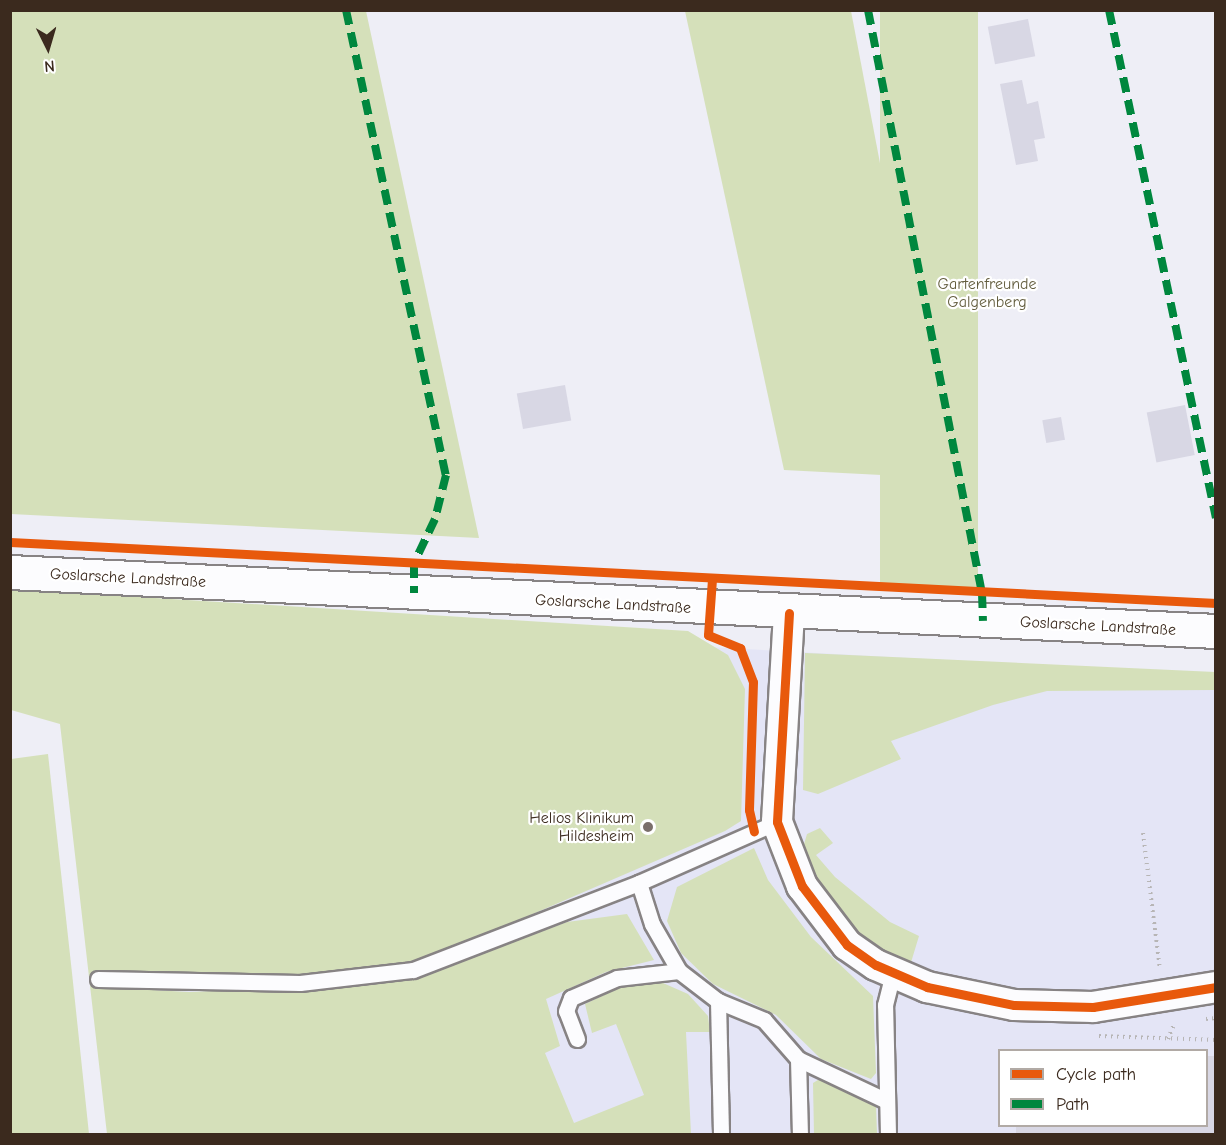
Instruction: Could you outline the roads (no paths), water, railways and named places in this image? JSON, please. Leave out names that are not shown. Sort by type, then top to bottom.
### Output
[{"type":"main road","name":"Goslarsche Landstraße","points":[[10,572],[789,613],[1215,631]]},
{"type":"street","points":[[789,613],[777,822],[794,872],[826,921],[847,945],[893,974],[957,995],[1014,1005],[1168,1011],[1215,987]]},
{"type":"lane","points":[[98,979],[300,983],[413,970],[639,883],[777,822]]},
{"type":"lane","points":[[639,883],[652,924],[679,971],[718,1001],[764,1020],[798,1059],[887,1101]]},
{"type":"lane","points":[[577,1039],[566,1011],[571,998],[617,978],[679,971]]},
{"type":"lane","points":[[888,1134],[885,1005],[893,974]]},
{"type":"lane","points":[[718,1001],[721,1134]]},
{"type":"lane","points":[[798,1059],[800,1134]]},
{"type":"place","name":"Helios Klinikum Hildesheim","points":[[648,827]]},
{"type":"park label","name":"Gartenfreunde Galgenberg","points":[[987,293]]}]
